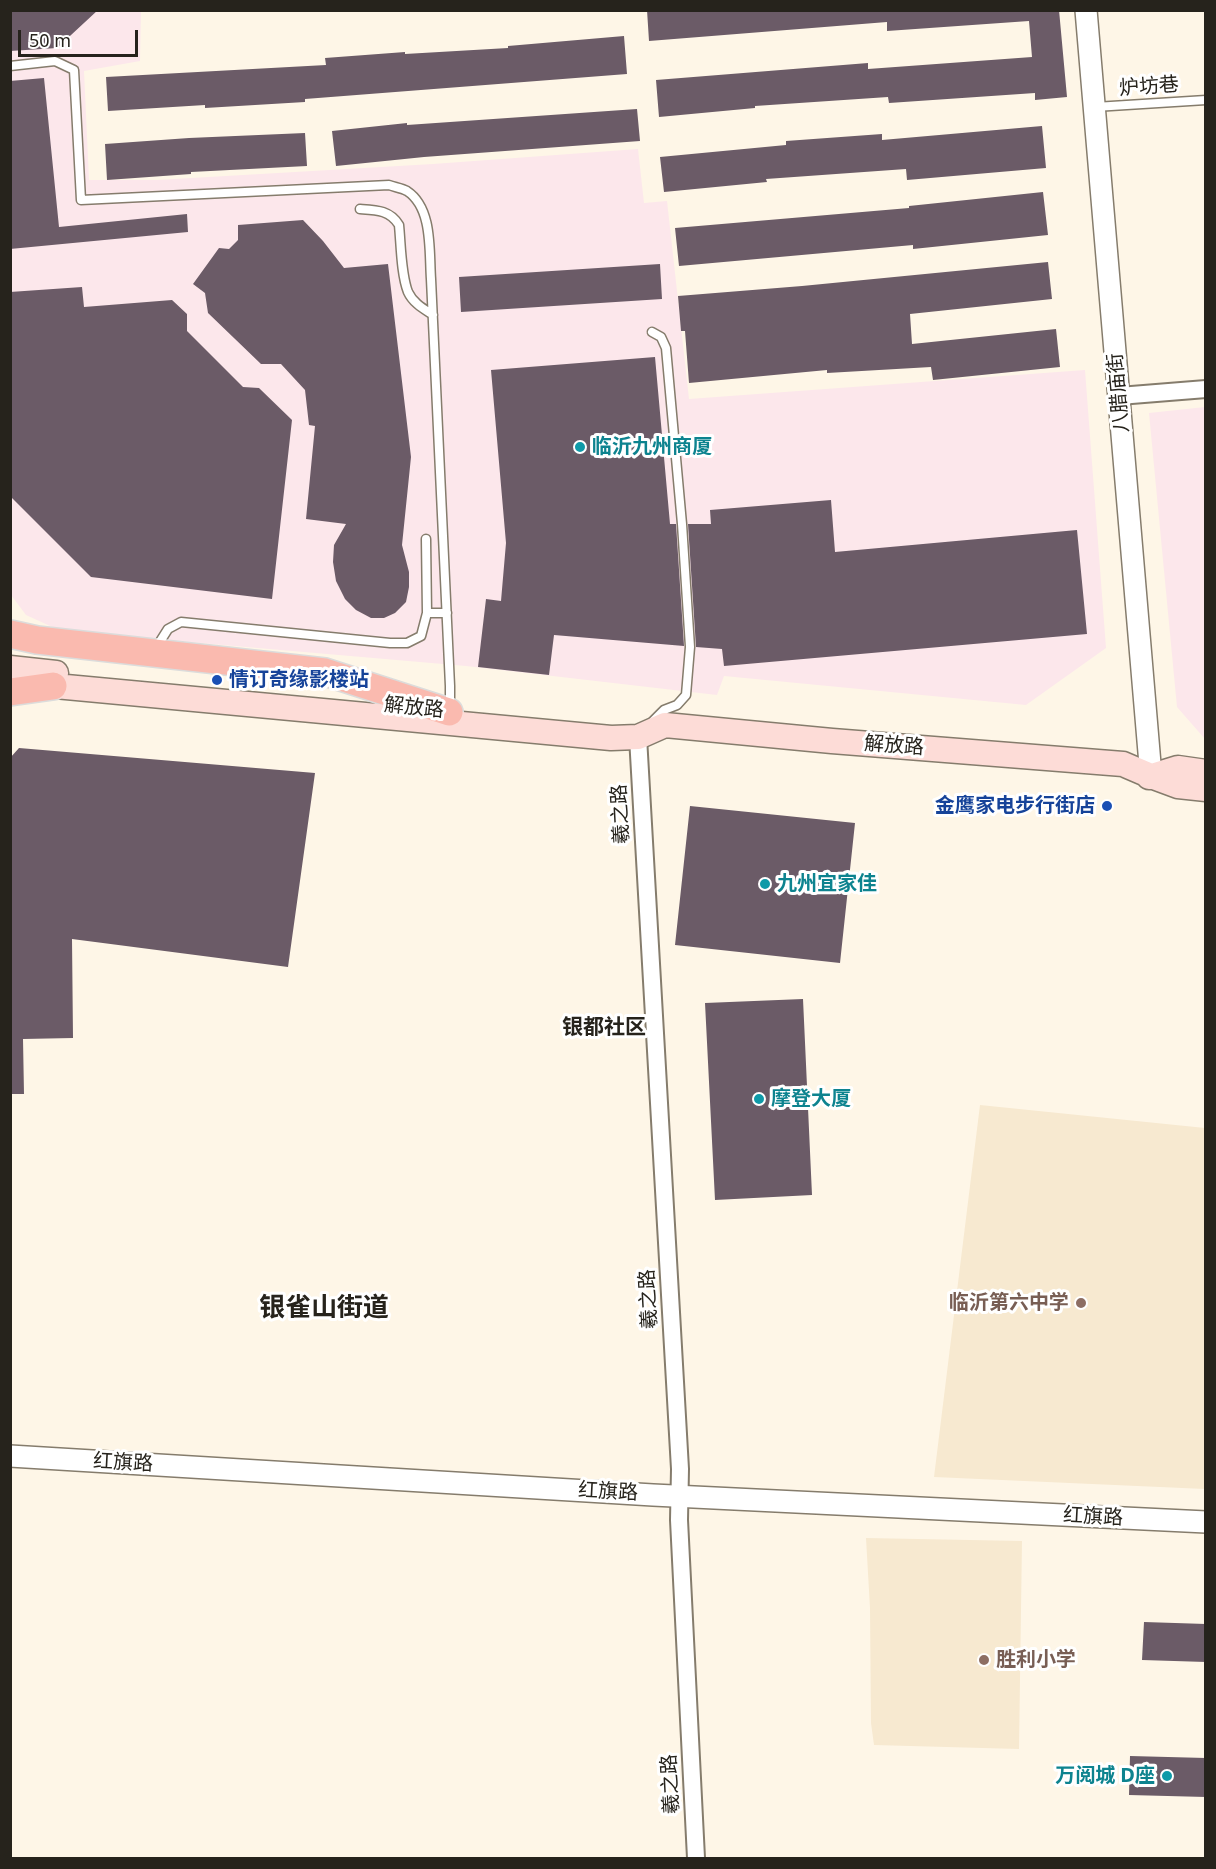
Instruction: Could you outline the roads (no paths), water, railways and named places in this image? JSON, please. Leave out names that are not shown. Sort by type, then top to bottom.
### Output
[{"type":"main road","points":[[10,634],[37,640],[325,672],[449,712]]},
{"type":"main road","name":"解放路","points":[[10,668],[612,728],[638,737]]},
{"type":"main road","name":"解放路","points":[[10,681],[611,738],[638,737],[665,725],[1123,764],[1178,786],[1206,789]]},
{"type":"main road","points":[[10,692],[53,686]]},
{"type":"main road","points":[[1151,776],[1178,768],[1206,772]]},
{"type":"street","name":"八腊庙街","points":[[1086,10],[1151,776]]},
{"type":"street","points":[[1119,396],[1206,389]]},
{"type":"street","name":"羲之路","points":[[638,737],[680,1469],[678,1496],[696,1858]]},
{"type":"street","name":"红旗路","points":[[10,1456],[678,1496],[1206,1522]]},
{"type":"lane","points":[[10,66],[55,61],[74,70],[81,200],[389,185],[406,190],[419,202],[425,215],[433,315],[447,613],[449,712]]},
{"type":"lane","name":"炉坊巷","points":[[1094,107],[1206,100]]},
{"type":"lane","points":[[360,209],[378,210],[395,218],[399,225],[409,294],[420,307],[433,315]]},
{"type":"lane","points":[[638,737],[664,710],[677,705],[686,695],[690,647],[682,524],[666,348],[661,337],[652,332]]},
{"type":"lane","points":[[152,653],[168,629],[181,621],[407,643],[421,636],[427,613],[426,539]]},
{"type":"lane","points":[[427,613],[447,613]]},
{"type":"place","name":"临沂九州商厦","points":[[580,447]]},
{"type":"place","name":"情订奇缘影楼站","points":[[217,680]]},
{"type":"place","name":"金鹰家电步行街店","points":[[1107,806]]},
{"type":"place","name":"九州宜家佳","points":[[765,884]]},
{"type":"place","name":"摩登大厦","points":[[759,1099]]},
{"type":"place","name":"临沂第六中学","points":[[1081,1303]]},
{"type":"place","name":"胜利小学","points":[[984,1660]]},
{"type":"place","name":"万阅城 D座","points":[[1167,1776]]},
{"type":"district","name":"银都社区","points":[[604,1028]]},
{"type":"district","name":"银雀山街道","points":[[324,1309]]}]
